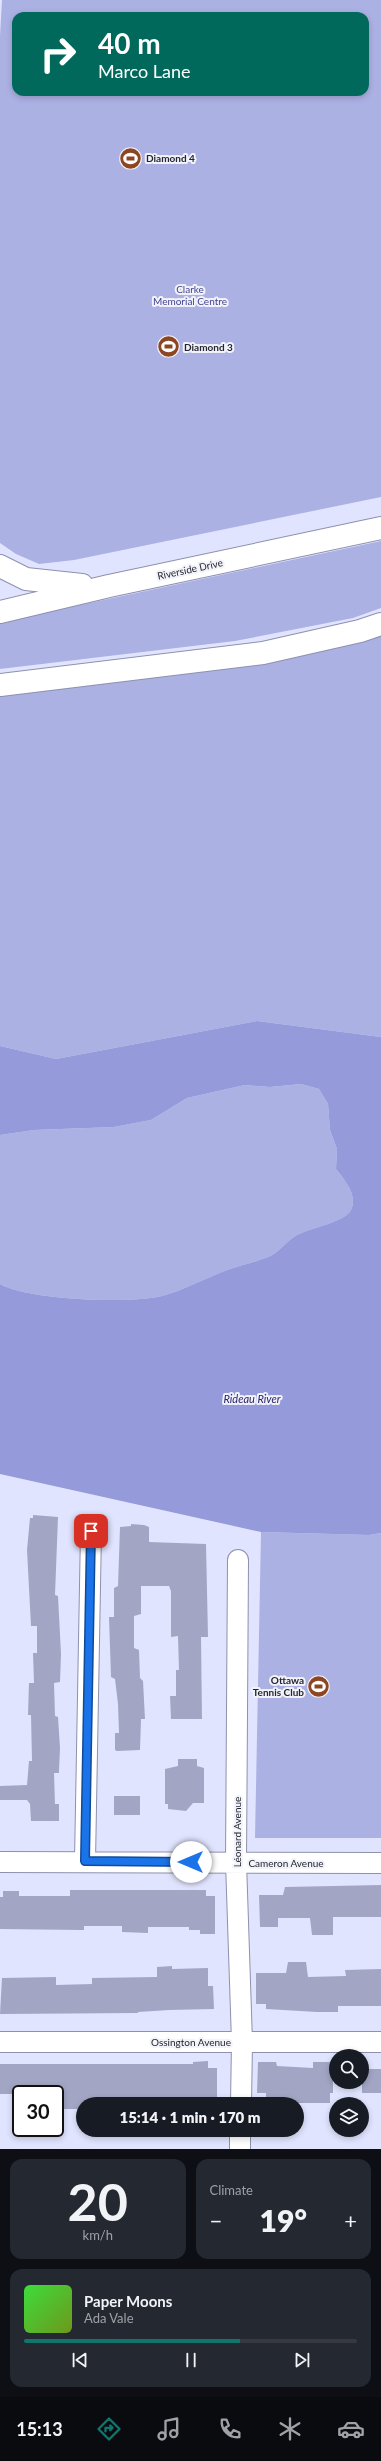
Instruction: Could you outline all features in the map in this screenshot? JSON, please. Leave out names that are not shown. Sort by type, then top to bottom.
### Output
[{"type":"main road","name":"Riverside Drive","points":[[0,612],[110,586],[381,528]]},
{"type":"main road","points":[[0,566],[18,576],[39,582],[110,586]]},
{"type":"main road","points":[[0,686],[263,653],[360,631],[381,624]]},
{"type":"street","points":[[85,1861],[91,1531]]},
{"type":"street","name":"Léonard Avenue","points":[[238,1560],[236,1862],[242,2042],[241,2097]]},
{"type":"street","name":"Cameron Avenue","points":[[0,1862],[85,1861],[381,1863]]},
{"type":"street","name":"Ossington Avenue","points":[[0,2042],[381,2042]]},
{"type":"street","points":[[240,2137],[240,2149]]},
{"type":"green space","name":"Clarke Memorial Centre","points":[[2,0],[381,0],[381,497],[74,560],[39,564],[16,554],[0,543],[0,36]]},
{"type":"green space","points":[[381,541],[381,608],[353,618],[235,641],[0,669],[0,622]]},
{"type":"green space","points":[[381,624],[381,1037],[257,1021],[56,1059],[0,1046],[0,685]]},
{"type":"green space","points":[[301,1084],[319,1089],[328,1104],[330,1130],[337,1149],[336,1169],[350,1188],[353,1198],[351,1210],[342,1218],[297,1235],[289,1240],[276,1253],[268,1257],[230,1269],[162,1296],[127,1300],[79,1299],[32,1294],[0,1284],[0,1135],[34,1130],[114,1127],[151,1120],[187,1098],[245,1085],[270,1087]]},
{"type":"green space","name":"Ottawa Tennis Club","points":[[261,1532],[369,1535],[381,1533],[381,1838],[255,1838]]},
{"type":"water","name":"Rideau River","points":[[257,1021],[381,1037],[381,1533],[369,1535],[261,1532],[0,1474],[0,1284],[32,1294],[79,1299],[127,1300],[162,1296],[230,1269],[272,1255],[297,1235],[342,1218],[351,1210],[353,1199],[350,1188],[336,1169],[337,1149],[330,1130],[328,1104],[319,1089],[301,1084],[270,1087],[245,1085],[187,1098],[151,1120],[114,1127],[34,1130],[0,1135],[0,1046],[56,1059]]},
{"type":"building","points":[[33,1515],[58,1517],[55,1595],[58,1596],[61,1654],[60,1682],[54,1683],[55,1716],[58,1717],[60,1748],[59,1773],[54,1773],[55,1804],[59,1804],[59,1821],[31,1821],[30,1804],[27,1800],[0,1800],[0,1786],[27,1785],[29,1761],[32,1761],[31,1715],[28,1715],[29,1683],[34,1683],[33,1653],[37,1653],[37,1626],[31,1626],[27,1550],[30,1518],[33,1518]]},
{"type":"building","points":[[131,1524],[149,1527],[149,1542],[206,1544],[208,1637],[201,1637],[202,1719],[171,1719],[170,1696],[176,1696],[176,1670],[179,1670],[178,1636],[171,1637],[171,1591],[169,1586],[141,1586],[141,1614],[134,1616],[134,1648],[139,1650],[140,1678],[143,1681],[145,1719],[141,1719],[140,1750],[117,1751],[115,1750],[115,1733],[119,1733],[118,1704],[115,1679],[111,1677],[109,1617],[114,1617],[114,1588],[118,1586],[120,1527],[131,1526]]},
{"type":"building","points":[[178,1759],[197,1759],[197,1766],[204,1768],[204,1803],[193,1803],[186,1811],[168,1809],[168,1804],[165,1804],[165,1769],[178,1766]]},
{"type":"building","points":[[114,1796],[140,1796],[140,1815],[114,1815]]},
{"type":"building","points":[[381,1885],[381,1917],[333,1917],[333,1935],[312,1935],[310,1918],[278,1918],[278,1927],[260,1927],[259,1895],[283,1895],[285,1887]]},
{"type":"building","points":[[70,1890],[206,1890],[206,1896],[215,1896],[215,1934],[200,1934],[200,1930],[189,1930],[189,1927],[148,1927],[148,1933],[122,1932],[122,1926],[84,1926],[84,1930],[0,1929],[0,1897],[3,1897],[3,1891],[19,1891],[19,1896],[70,1896]]},
{"type":"building","points":[[288,1962],[306,1962],[308,1977],[346,1976],[345,1970],[381,1969],[381,2006],[338,2006],[338,2012],[317,2012],[266,2009],[266,2004],[256,2004],[256,1973],[286,1973]]},
{"type":"building","points":[[172,1966],[172,1969],[208,1968],[208,1986],[213,1986],[214,2009],[169,2010],[138,2013],[0,2014],[2,1978],[56,1977],[56,1985],[92,1984],[92,1978],[157,1977],[157,1967]]},
{"type":"building","points":[[208,2061],[208,2068],[217,2068],[217,2097],[76,2097],[76,2109],[64,2109],[64,2085],[12,2085],[12,2094],[0,2094],[0,2064],[193,2064],[193,2062]]},
{"type":"building","points":[[258,2062],[276,2062],[277,2066],[313,2068],[313,2062],[329,2062],[329,2089],[333,2089],[333,2093],[330,2093],[329,2103],[304,2103],[304,2097],[266,2097],[266,2093],[257,2093]]},
{"type":"building","points":[[369,2069],[381,2069],[381,2093],[362,2093],[362,2089],[369,2089]]},
{"type":"place","name":"Diamond 4","points":[[131,158]]},
{"type":"place","name":"Diamond 3","points":[[169,347]]},
{"type":"place","name":"Ottawa Tennis Club","points":[[319,1686]]},
{"type":"route","points":[[91,1531],[84,1841],[85,1861],[191,1862]]}]
